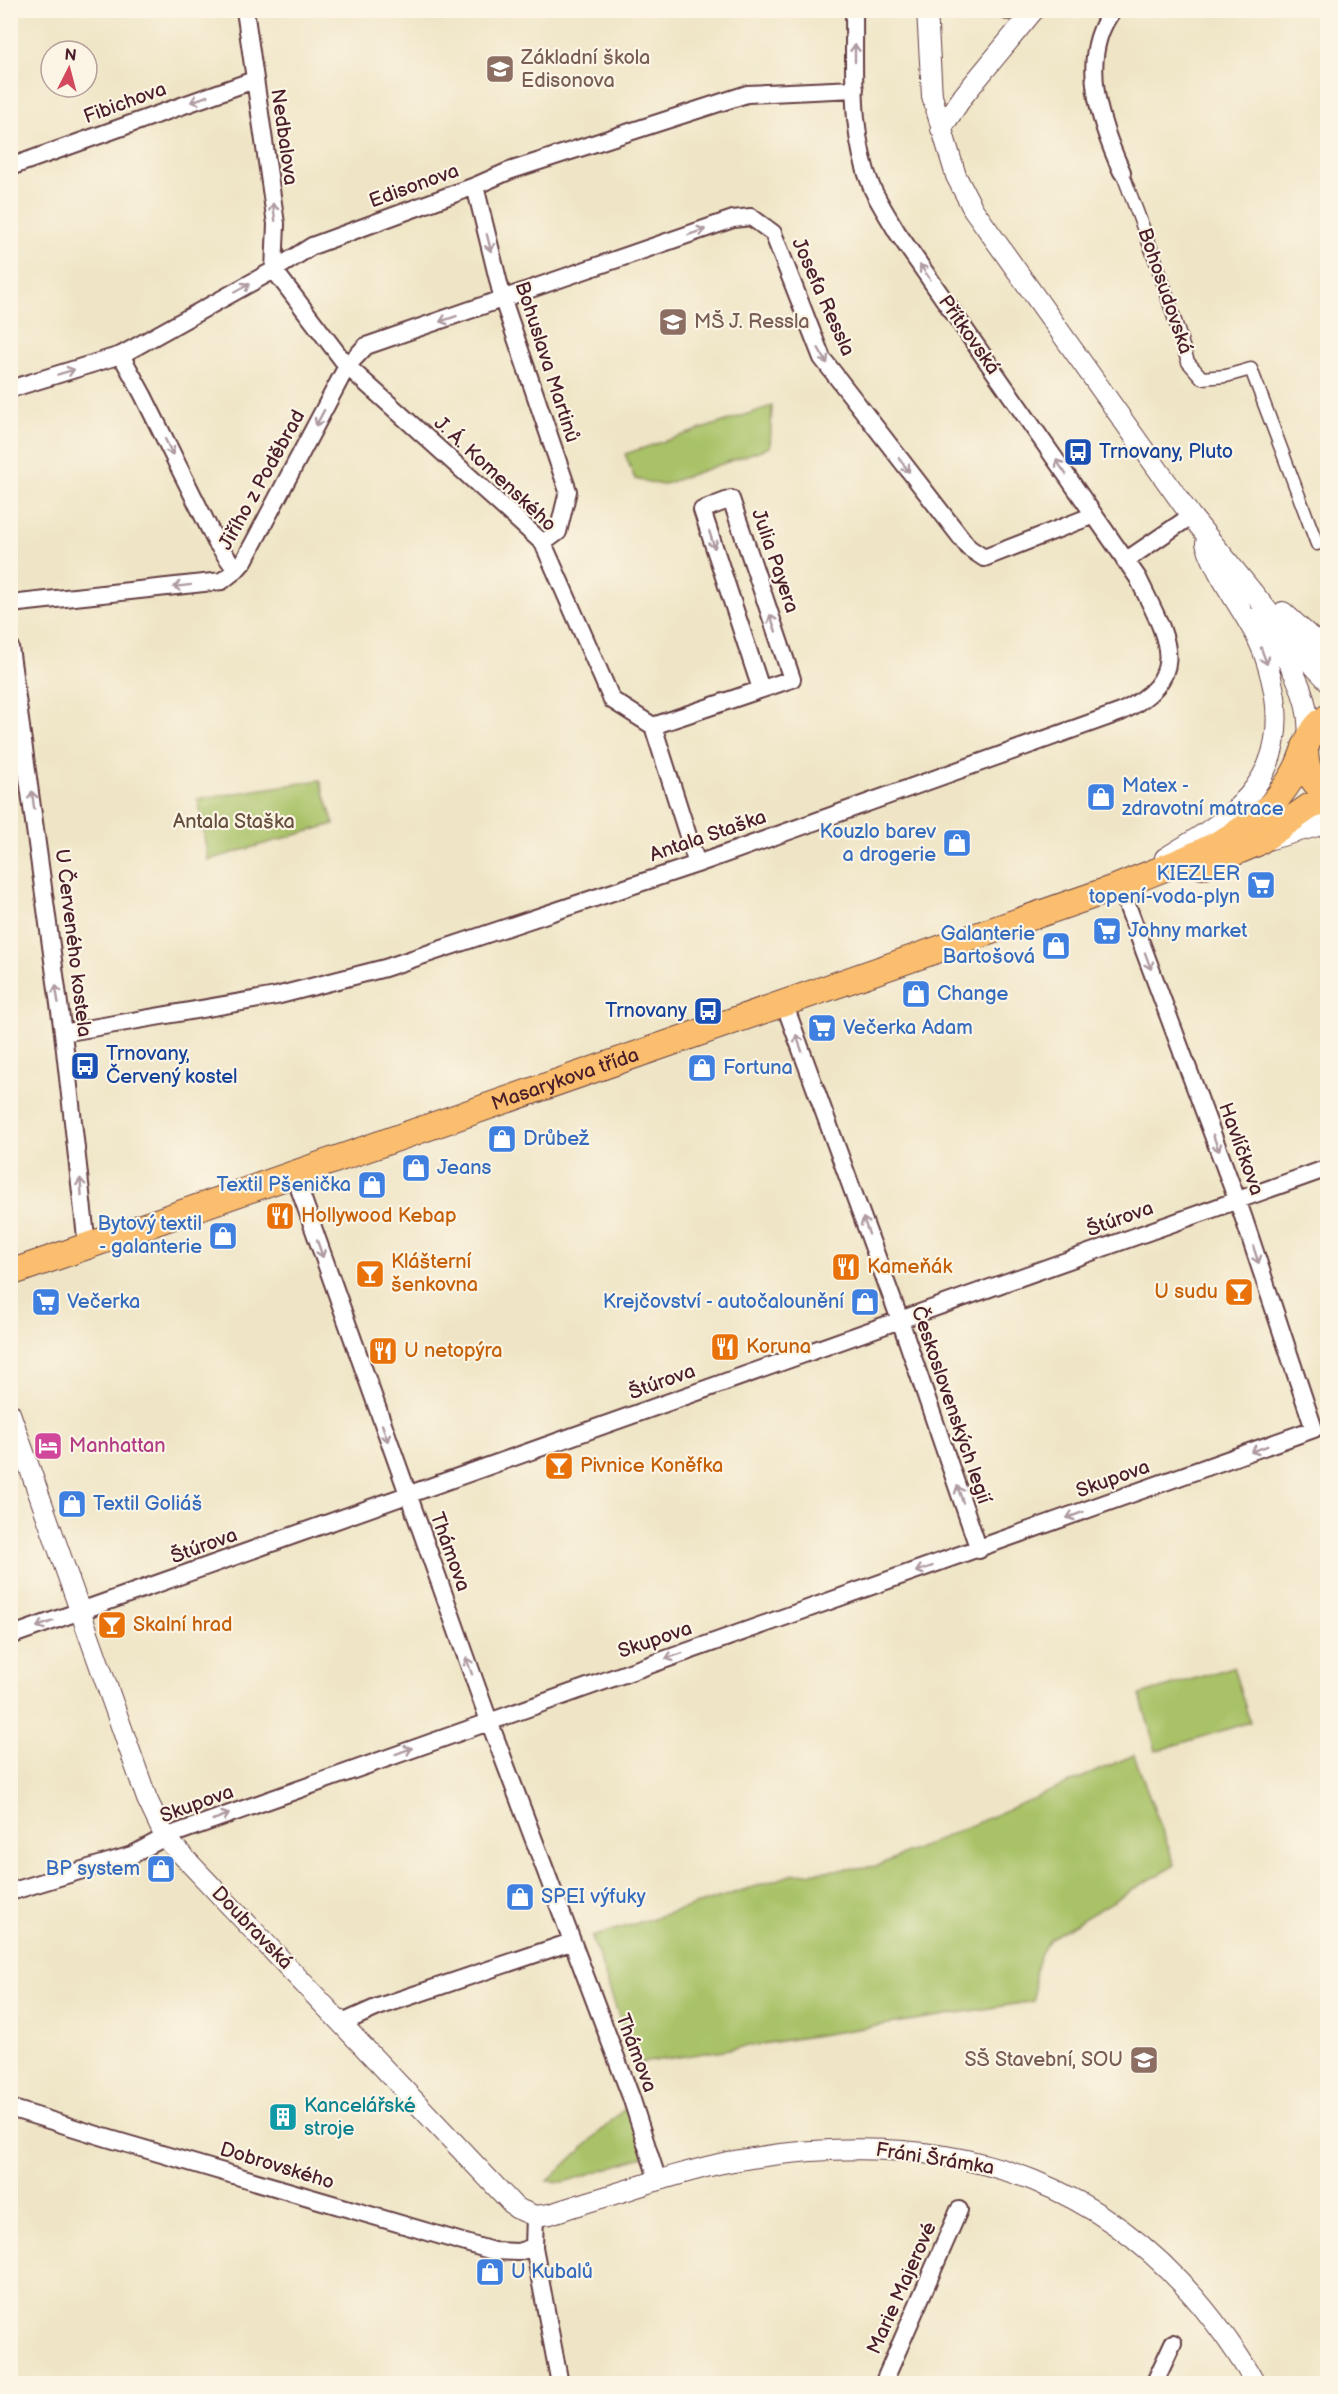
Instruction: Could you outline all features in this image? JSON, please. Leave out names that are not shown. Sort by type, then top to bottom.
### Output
[{"type":"main road","name":"Masarykova třída","points":[[10,1273],[1120,886],[1188,857],[1233,834],[1269,808],[1297,768],[1315,726],[1328,717]]},
{"type":"main road","points":[[1306,744],[1308,771],[1317,785],[1328,793]]},
{"type":"main road","name":"Masarykova třída","points":[[1120,886],[1176,874],[1226,857],[1257,843],[1309,807],[1328,799]]},
{"type":"street","name":"Nedbalova","points":[[245,10],[276,224],[274,270]]},
{"type":"street","name":"Přítkovská","points":[[854,10],[858,138],[872,188],[897,232],[1138,578],[1163,632]]},
{"type":"street","points":[[927,10],[932,96],[956,176],[973,209],[1197,522],[1306,658],[1328,681]]},
{"type":"street","points":[[941,129],[964,95],[1034,10]]},
{"type":"street","name":"Bohosudovská","points":[[1113,10],[1104,22],[1094,51],[1096,91],[1104,125],[1158,267],[1188,362],[1202,378],[1226,376],[1251,369],[1317,544]]},
{"type":"street","name":"Fibichova","points":[[10,166],[254,80]]},
{"type":"street","name":"Edisonova","points":[[10,389],[121,355],[274,270],[312,246],[475,186],[509,171],[747,94],[855,89]]},
{"type":"street","name":"Bohuslava Martinů","points":[[475,186],[503,300],[568,491],[558,532],[543,543]]},
{"type":"street","name":"Josefa Ressla","points":[[348,366],[366,346],[733,219],[751,218],[773,233],[822,358],[958,537],[984,558],[1094,515]]},
{"type":"street","name":"J. Á. Komenského","points":[[274,270],[348,366],[543,543],[612,700],[653,726]]},
{"type":"street","points":[[121,355],[216,542],[236,570]]},
{"type":"street","name":"Jiřího z Poděbrad","points":[[10,604],[216,582],[226,578],[236,570],[263,528],[348,366]]},
{"type":"street","name":"Julia Payera","points":[[653,726],[792,679],[731,499],[702,510],[761,688]]},
{"type":"street","points":[[1125,561],[1197,522]]},
{"type":"street","points":[[1197,522],[1238,560],[1294,624],[1328,653]]},
{"type":"street","points":[[1197,522],[1227,573],[1263,624],[1297,679],[1308,712],[1306,744]]},
{"type":"street","points":[[1120,886],[1185,846],[1249,796],[1264,775],[1275,749],[1277,716],[1270,671],[1253,631],[1218,573],[1197,522]]},
{"type":"street","name":"Antala Staška","points":[[63,1033],[276,996],[363,974],[697,864],[1014,751],[1132,706],[1153,690],[1165,674],[1168,655],[1163,632]]},
{"type":"street","name":"U Červeného kostela","points":[[10,647],[63,1033],[87,1246]]},
{"type":"street","points":[[653,726],[697,864]]},
{"type":"street","points":[[1257,843],[1328,823]]},
{"type":"street","name":"Havlíčkova","points":[[1120,886],[1237,1200],[1314,1429]]},
{"type":"street","name":"Československých legií","points":[[784,1003],[900,1320],[979,1550]]},
{"type":"street","name":"Štúrova","points":[[10,1636],[1328,1168]]},
{"type":"street","name":"Thámova","points":[[294,1174],[489,1721],[631,2097],[658,2181]]},
{"type":"street","name":"Doubravská","points":[[10,1413],[147,1799],[165,1837],[516,2208],[535,2216]]},
{"type":"street","name":"Skupova","points":[[10,1892],[132,1854],[165,1837],[979,1550],[1314,1429]]},
{"type":"street","points":[[342,2023],[378,2007],[571,1942]]},
{"type":"street","name":"Dobrovského","points":[[10,2108],[493,2251],[518,2252],[534,2247]]},
{"type":"street","name":"Fráni Šrámka","points":[[535,2216],[550,2214],[726,2162],[812,2150],[858,2148],[903,2150],[951,2158],[1019,2174],[1077,2199],[1106,2217],[1156,2256],[1187,2287],[1238,2353],[1256,2384]]},
{"type":"street","name":"Marie Majerové","points":[[883,2384],[959,2210]]},
{"type":"street","points":[[535,2216],[534,2247],[560,2384]]},
{"type":"street","points":[[1154,2384],[1173,2343]]},
{"type":"green space","points":[[772,406],[770,447],[662,485],[635,479],[625,454]]},
{"type":"green space","name":"Antala Staška","points":[[320,780],[334,824],[208,860],[198,799]]},
{"type":"green space","points":[[1233,1667],[1250,1722],[1156,1751],[1140,1695]]},
{"type":"green space","points":[[1134,1755],[1175,1865],[1051,1938],[1038,1960],[1034,2001],[635,2064],[592,1937],[795,1874],[877,1866]]},
{"type":"green space","points":[[623,2110],[630,2110],[646,2156],[564,2182],[548,2181]]},
{"type":"place","name":"Základní škola Edisonova","points":[[500,69]]},
{"type":"place","name":"MŠ J. Ressla","points":[[673,322]]},
{"type":"place","name":"Trnovany, Pluto","points":[[1078,452]]},
{"type":"place","name":"Matex - zdravotní matrace","points":[[1101,797]]},
{"type":"place","name":"Kouzlo barev a drogerie","points":[[957,843]]},
{"type":"place","name":"KIEZLER topení-voda-plyn","points":[[1261,885]]},
{"type":"place","name":"Johny market","points":[[1107,931]]},
{"type":"place","name":"Galanterie Bartošová","points":[[1056,946]]},
{"type":"place","name":"Change","points":[[916,994]]},
{"type":"place","name":"Trnovany","points":[[708,1011]]},
{"type":"place","name":"Večerka Adam","points":[[822,1028]]},
{"type":"place","name":"Trnovany, Červený kostel","points":[[85,1066]]},
{"type":"place","name":"Fortuna","points":[[702,1068]]},
{"type":"place","name":"Drůbež","points":[[502,1139]]},
{"type":"place","name":"Jeans","points":[[416,1168]]},
{"type":"place","name":"Textil Pšenička","points":[[372,1185]]},
{"type":"place","name":"Hollywood Kebap","points":[[280,1216]]},
{"type":"place","name":"Bytový textil - galanterie","points":[[223,1236]]},
{"type":"place","name":"Kameňák","points":[[846,1267]]},
{"type":"place","name":"Klášterní šenkovna","points":[[370,1274]]},
{"type":"place","name":"U sudu","points":[[1239,1292]]},
{"type":"place","name":"Večerka","points":[[46,1302]]},
{"type":"place","name":"Krejčovství - autočalounění","points":[[865,1302]]},
{"type":"place","name":"Koruna","points":[[725,1347]]},
{"type":"place","name":"U netopýra","points":[[383,1351]]},
{"type":"place","name":"Manhattan","points":[[48,1446]]},
{"type":"place","name":"Pivnice Koněfka","points":[[559,1466]]},
{"type":"place","name":"Textil Goliáš","points":[[72,1504]]},
{"type":"place","name":"Skalní hrad","points":[[112,1625]]},
{"type":"place","name":"BP system","points":[[161,1869]]},
{"type":"place","name":"SPEI výfuky","points":[[520,1897]]},
{"type":"place","name":"SŠ Stavební, SOU","points":[[1144,2060]]},
{"type":"place","name":"Kancelářské stroje","points":[[283,2117]]},
{"type":"place","name":"U Kubalů","points":[[490,2272]]}]
